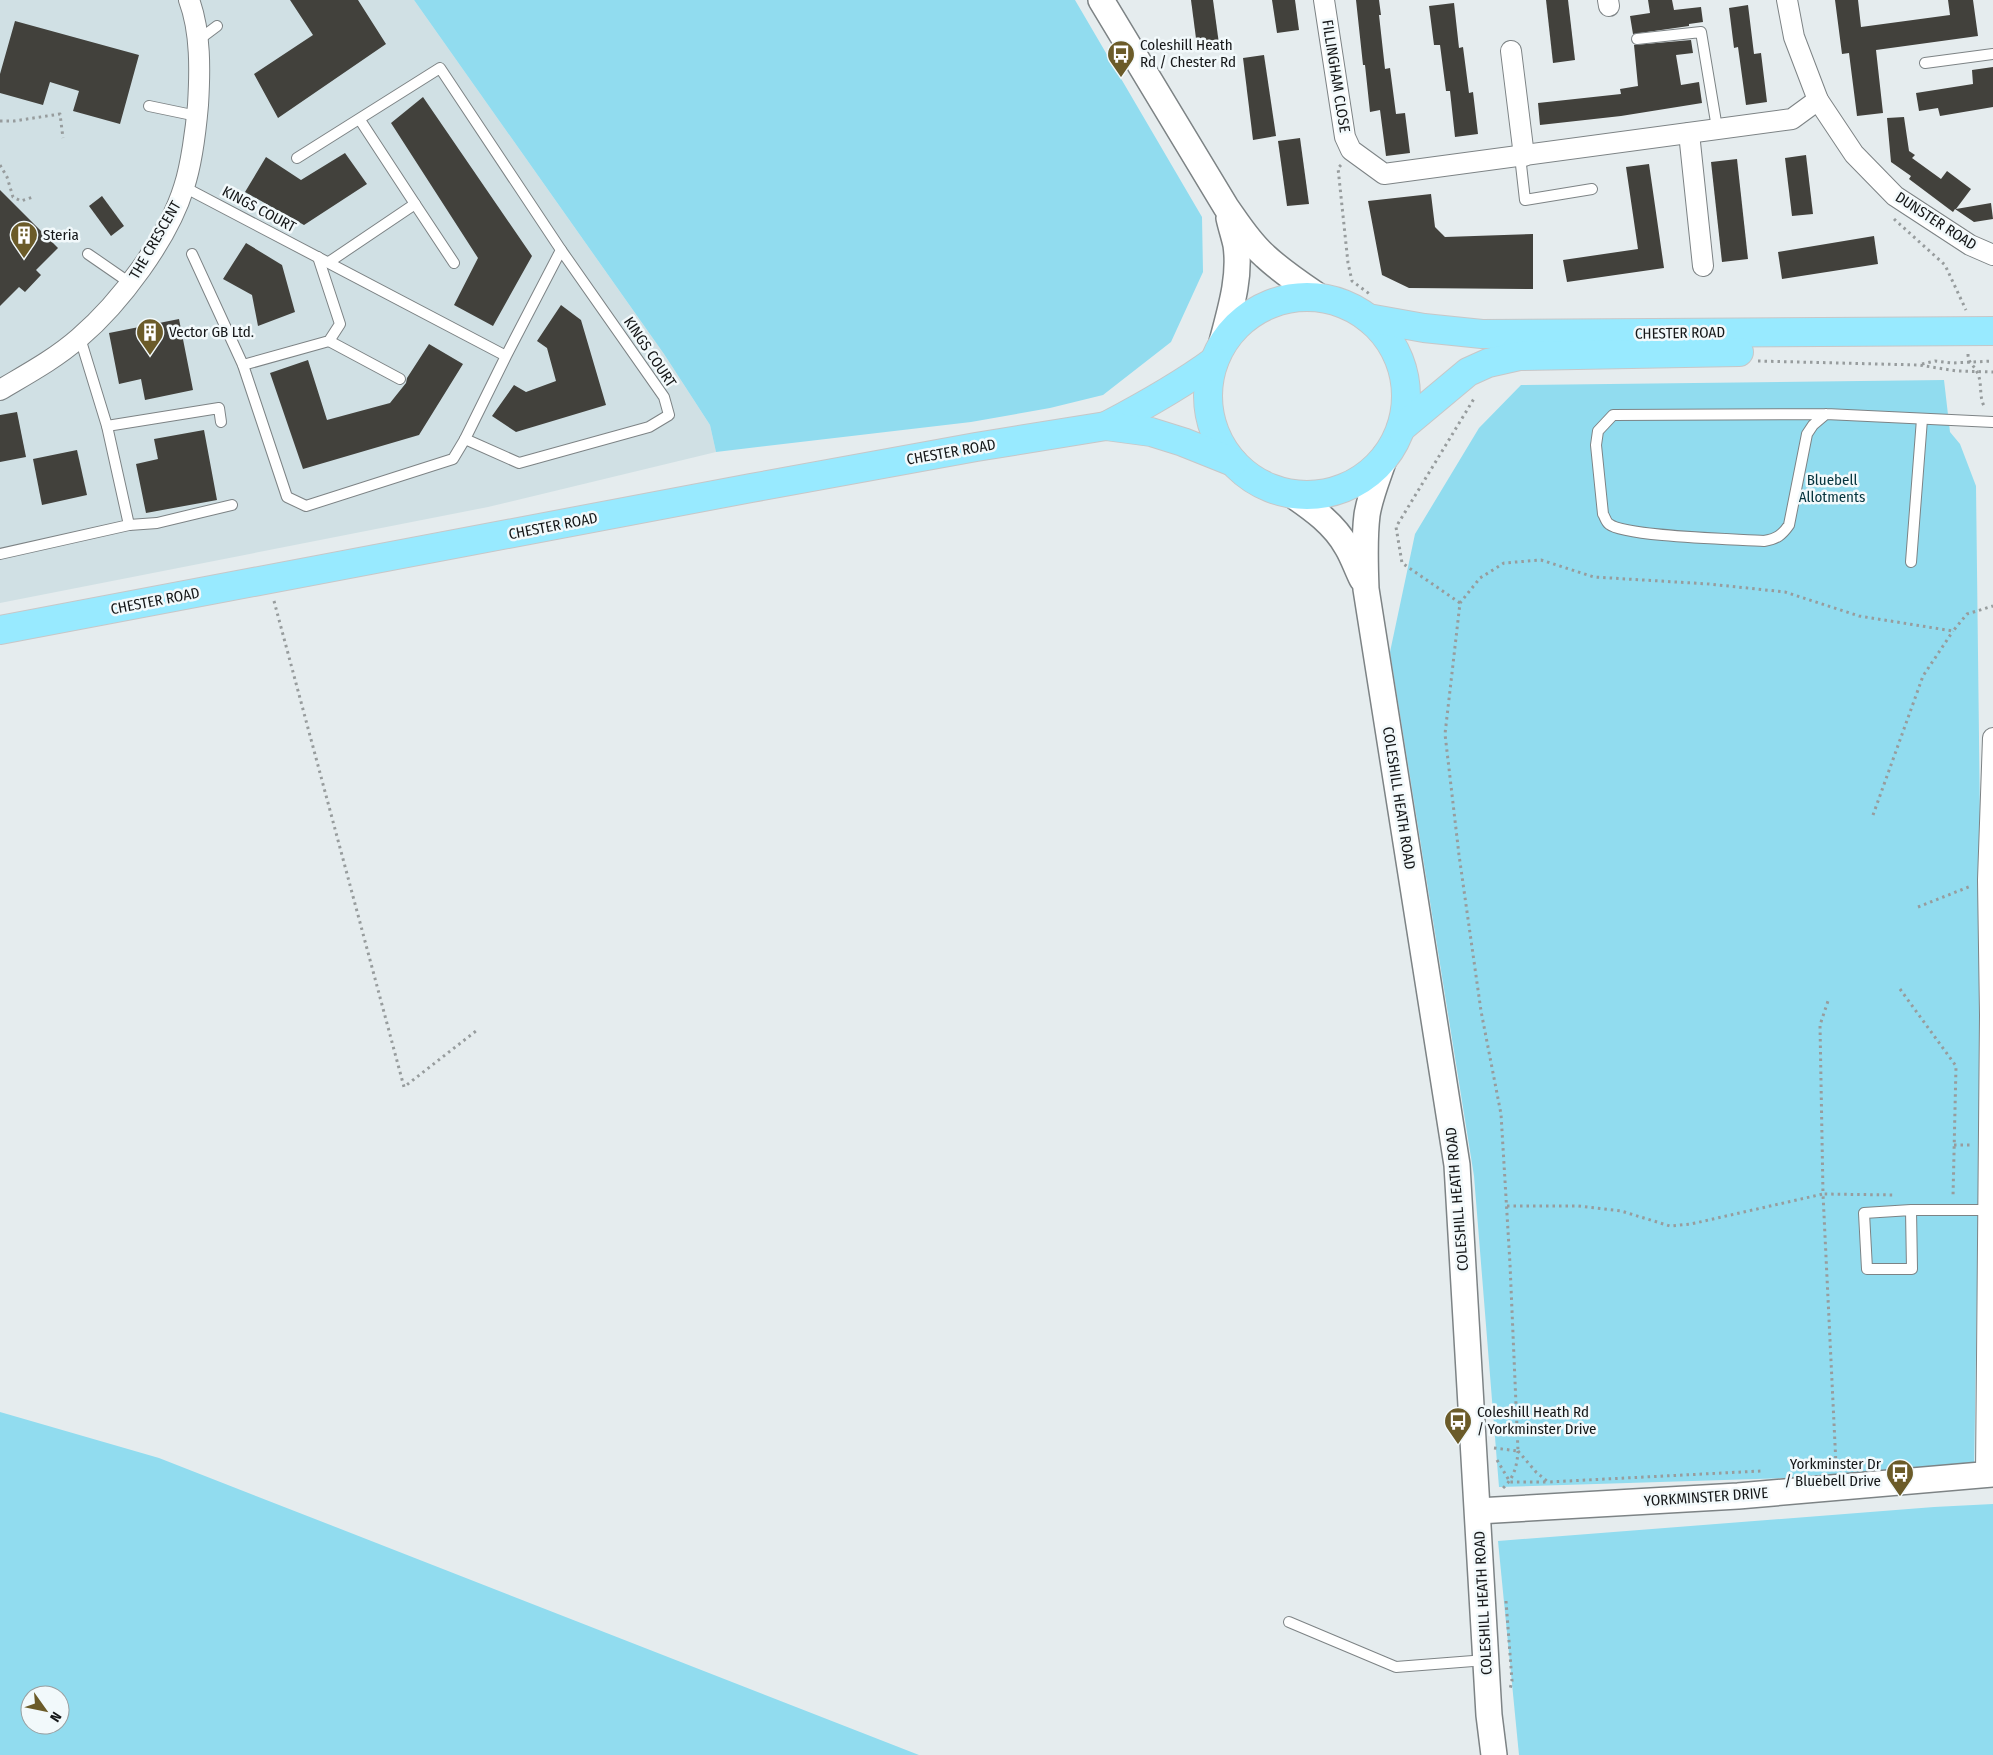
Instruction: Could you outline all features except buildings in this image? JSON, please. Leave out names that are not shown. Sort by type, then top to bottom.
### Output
[{"type":"highway","points":[[1292,298],[1321,298],[1346,305],[1371,308],[1398,356],[1404,380],[1406,404],[1401,428],[1386,456],[1367,475],[1344,488],[1318,494],[1291,494],[1270,488],[1250,477],[1233,462],[1218,440],[1209,414],[1208,387],[1218,353],[1240,323],[1264,307],[1292,298]]},
{"type":"highway","name":"CHESTER ROAD","points":[[1371,308],[1424,328],[1482,334],[1993,331]]},
{"type":"highway","name":"CHESTER ROAD","points":[[1106,426],[1182,384],[1218,353]]},
{"type":"highway","name":"CHESTER ROAD","points":[[1401,428],[1468,372],[1488,363],[1519,356],[1970,354]]},
{"type":"highway","name":"CHESTER ROAD","points":[[0,630],[761,486],[1106,426],[1151,432],[1183,442],[1233,462]]},
{"type":"street","name":"THE CRESCENT","points":[[0,390],[44,364],[80,338],[130,283],[167,225],[184,187],[197,116],[200,73],[197,41],[189,0]]},
{"type":"street","points":[[1101,0],[1226,207],[1248,238],[1265,256],[1293,279],[1321,298]]},
{"type":"street","name":"FILLINGHAM CLOSE","points":[[1324,0],[1344,137],[1353,152],[1384,174],[1792,119],[1818,100]]},
{"type":"street","name":"DUNSTER ROAD","points":[[1787,0],[1794,37],[1818,100],[1854,154],[1895,196],[1970,245],[1993,255]]},
{"type":"street","points":[[1511,51],[1522,156]]},
{"type":"street","points":[[1689,132],[1702,266]]},
{"type":"street","points":[[1218,353],[1233,299],[1237,271],[1236,246],[1226,207]]},
{"type":"street","name":"COLESHILL HEATH ROAD","points":[[1386,456],[1367,514],[1365,540],[1366,589],[1457,1165],[1486,1660],[1494,1755]]},
{"type":"street","name":"COLESHILL HEATH ROAD","points":[[1291,494],[1322,516],[1336,531],[1347,548],[1366,589]]},
{"type":"street","points":[[1990,1474],[1989,1210],[1993,738]]},
{"type":"street","name":"YORKMINSTER DRIVE","points":[[1478,1511],[1738,1496],[1990,1474]]},
{"type":"lane","points":[[197,41],[217,26]]},
{"type":"lane","points":[[1637,39],[1701,32],[1717,128]]},
{"type":"lane","points":[[1925,63],[1993,54]]},
{"type":"lane","points":[[192,254],[243,365],[287,496],[306,506],[453,459],[561,250],[440,68],[297,158]]},
{"type":"lane","points":[[149,106],[197,116]]},
{"type":"lane","points":[[360,120],[454,263]]},
{"type":"lane","points":[[1522,156],[1525,200],[1592,189]]},
{"type":"lane","name":"KINGS COURT","points":[[184,187],[506,356]]},
{"type":"lane","points":[[329,262],[415,204]]},
{"type":"lane","name":"KINGS COURT","points":[[465,439],[519,463],[649,427],[668,415],[664,397],[561,250]]},
{"type":"lane","points":[[88,254],[130,283]]},
{"type":"lane","points":[[318,257],[340,324],[329,342]]},
{"type":"lane","points":[[80,338],[107,426],[129,525]]},
{"type":"lane","points":[[243,365],[329,342],[400,379]]},
{"type":"lane","points":[[107,426],[219,408],[221,422]]},
{"type":"lane","points":[[1826,414],[1813,425],[1807,434],[1789,524],[1783,533],[1775,539],[1764,541],[1652,534],[1608,524],[1603,514],[1596,445],[1598,431],[1613,414],[1826,414],[1922,419],[1991,418]]},
{"type":"lane","points":[[1911,562],[1922,419]]},
{"type":"lane","points":[[0,554],[129,525],[157,524],[232,505]]},
{"type":"lane","points":[[1911,1210],[1912,1269],[1867,1269],[1864,1213],[1911,1210],[1989,1210]]},
{"type":"lane","points":[[1289,1622],[1396,1667],[1486,1660]]},
{"type":"path","points":[[0,121],[14,121],[60,114],[63,138]]},
{"type":"path","points":[[1353,152],[1338,168],[1348,263],[1352,281],[1371,308]]},
{"type":"path","points":[[0,165],[7,177],[13,197],[21,201],[33,197]]},
{"type":"path","points":[[1892,218],[1945,265],[1966,310]]},
{"type":"path","points":[[1993,360],[1970,354],[1919,365],[1978,373],[1993,372]]},
{"type":"path","points":[[1970,354],[1978,373],[1981,401],[1991,418]]},
{"type":"path","points":[[1460,602],[1402,563],[1396,527],[1477,394]]},
{"type":"path","points":[[1502,1510],[1502,1490],[1510,1482],[1517,1464],[1518,1451],[1501,1114],[1481,1011],[1444,734],[1460,602],[1480,578],[1504,562],[1541,560],[1594,576],[1709,584],[1785,592],[1859,616],[1953,631]]},
{"type":"path","points":[[267,580],[305,713],[404,1087],[476,1031]]},
{"type":"path","points":[[1873,815],[1923,676],[1953,631],[1967,614],[1993,606]]},
{"type":"path","points":[[1918,907],[1991,879]]},
{"type":"path","points":[[1900,989],[1956,1066],[1952,1198]]},
{"type":"path","points":[[1828,1001],[1820,1025],[1823,1194],[1836,1465]]},
{"type":"path","points":[[1507,1206],[1578,1206],[1621,1211],[1670,1226],[1691,1224],[1823,1194],[1903,1196]]},
{"type":"path","points":[[1510,1482],[1500,1468],[1492,1448],[1518,1451],[1536,1472],[1548,1482]]},
{"type":"path","points":[[1826,1466],[1844,1464]]},
{"type":"path","points":[[1510,1482],[1548,1482],[1770,1470]]},
{"type":"path","points":[[1506,1600],[1512,1682],[1508,1697]]},
{"type":"shaded area","points":[[0,0],[414,0],[664,354],[710,425],[716,452],[488,507],[0,603]]},
{"type":"green space","points":[[414,0],[1075,0],[1202,217],[1203,272],[1171,342],[1103,395],[1050,408],[971,422],[716,452],[710,425],[664,354]]},
{"type":"green space","name":"Bluebell Allotments","points":[[1944,380],[1950,432],[1960,444],[1976,486],[1982,989],[1974,1472],[1499,1487],[1474,1176],[1390,652],[1415,534],[1479,428],[1521,385]]},
{"type":"green space","points":[[0,1412],[159,1458],[919,1755],[0,1755]]},
{"type":"green space","points":[[1993,1504],[1993,1755],[1519,1755],[1498,1541]]},
{"type":"place","name":"Coleshill Heath Rd / Chester Rd","points":[[1121,78]]},
{"type":"place","name":"Steria","points":[[24,259]]},
{"type":"place","name":"Vector GB Ltd.","points":[[150,356]]},
{"type":"place","name":"Coleshill Heath Rd / Yorkminster Drive","points":[[1458,1445]]},
{"type":"place","name":"Yorkminster Dr / Bluebell Drive","points":[[1900,1497]]}]
